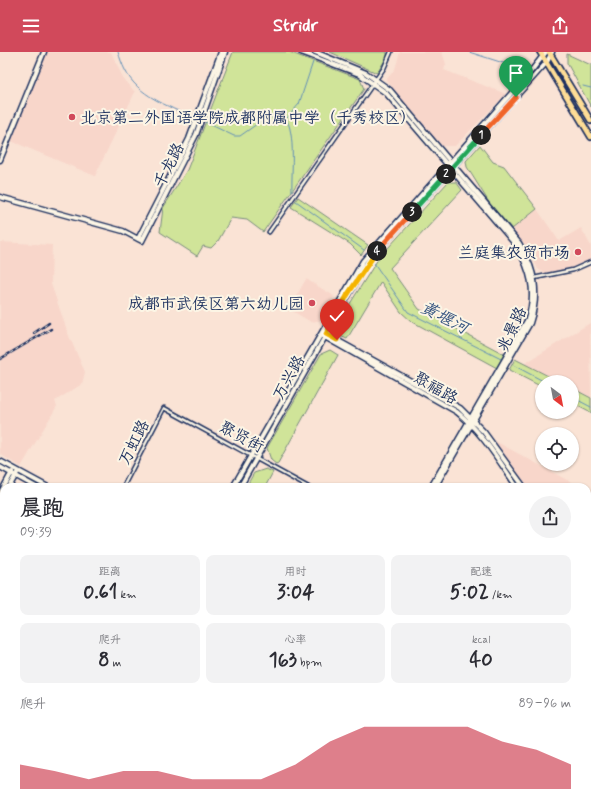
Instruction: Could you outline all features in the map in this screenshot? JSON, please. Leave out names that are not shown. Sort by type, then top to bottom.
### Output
[{"type":"main road","points":[[540,52],[591,137]]},
{"type":"main road","points":[[550,53],[591,121]]},
{"type":"street","points":[[0,160],[44,52]]},
{"type":"street","name":"千龙路","points":[[140,240],[189,139],[221,52]]},
{"type":"street","name":"千龙路","points":[[140,240],[196,136],[225,52]]},
{"type":"street","points":[[301,52],[359,74],[373,82],[393,101],[446,165],[452,167]]},
{"type":"street","points":[[315,52],[359,69],[376,78],[390,90],[450,161],[452,167]]},
{"type":"street","points":[[269,232],[384,68],[391,52]]},
{"type":"street","points":[[236,483],[320,333],[363,261],[446,165],[543,57],[550,53]]},
{"type":"street","name":"万兴路","points":[[242,483],[355,281],[376,252],[547,62],[550,53]]},
{"type":"street","name":"兆景路","points":[[433,483],[530,323],[535,309],[537,295],[528,257],[519,242],[452,167]]},
{"type":"street","name":"兆景路","points":[[437,483],[528,319],[531,309],[533,286],[527,265],[516,245],[452,167]]},
{"type":"street","points":[[0,197],[123,231],[140,240]]},
{"type":"street","points":[[534,278],[573,270],[591,262]]},
{"type":"street","name":"聚福路","points":[[320,333],[471,421],[514,483]]},
{"type":"street","name":"聚贤街","points":[[164,408],[301,483]]},
{"type":"street","name":"万虹路","points":[[125,483],[164,408]]},
{"type":"street","points":[[471,421],[492,442],[521,483]]},
{"type":"street","points":[[0,461],[40,483]]},
{"type":"street","points":[[0,468],[29,483]]},
{"type":"street","points":[[7,483],[16,470]]},
{"type":"street","points":[[10,483],[13,474]]},
{"type":"shaded area","name":"北京第二外国语学院成都附属中学（千秀校区）","points":[[47,52],[111,52],[124,80],[135,92],[95,176],[11,141]]},
{"type":"shaded area","points":[[400,52],[442,52],[446,64],[444,70],[506,94],[455,146],[442,146],[386,80],[395,69]]},
{"type":"shaded area","points":[[537,209],[559,241],[581,228],[591,246],[591,259],[575,267],[551,272],[545,273],[538,269],[527,248],[512,229]]},
{"type":"shaded area","points":[[0,242],[52,245],[51,284],[69,336],[85,372],[82,384],[55,401],[57,406],[21,467],[0,454]]},
{"type":"shaded area","name":"成都市武侯区第六幼儿园","points":[[306,279],[334,296],[323,320],[311,322],[289,309]]},
{"type":"shaded area","points":[[590,323],[591,398],[579,392],[579,375],[546,375],[524,364]]},
{"type":"shaded area","points":[[495,441],[535,463],[535,471],[550,471],[573,483],[525,483]]},
{"type":"green space","points":[[233,52],[289,52],[360,79],[364,89],[263,232],[247,220],[231,218],[218,241],[211,248],[203,246],[197,256],[160,232],[163,208],[187,170]]},
{"type":"green space","points":[[330,52],[387,52],[387,57],[377,73]]},
{"type":"green space","points":[[567,54],[591,65],[591,107],[567,63]]},
{"type":"green space","points":[[480,145],[493,162],[504,166],[537,209],[512,229],[490,204],[467,167],[466,161]]},
{"type":"green space","points":[[448,182],[456,182],[462,190],[390,268],[419,309],[504,354],[497,368],[411,321],[401,312],[381,282],[347,339],[340,336],[336,326],[378,259]]},
{"type":"green space","points":[[298,197],[368,245],[361,255],[350,244],[291,207]]},
{"type":"green space","points":[[330,350],[338,355],[277,465],[271,460],[267,448],[321,354]]},
{"type":"green space","points":[[515,359],[546,375],[535,375],[535,383],[509,370]]},
{"type":"green space","points":[[579,392],[591,398],[591,413],[579,407]]},
{"type":"green space","points":[[266,469],[273,472],[267,483],[248,483],[254,473]]},
{"type":"waterway","name":"黄堰河","points":[[118,52],[125,70],[137,87],[163,104],[193,118]]},
{"type":"waterway","points":[[469,52],[525,70]]},
{"type":"waterway","points":[[287,118],[299,104],[313,62]]},
{"type":"waterway","points":[[583,86],[591,88]]},
{"type":"waterway","name":"黄堰河","points":[[205,122],[234,136],[240,136],[264,119],[282,114],[287,120],[290,128],[292,150],[292,191]]},
{"type":"waterway","name":"黄堰河","points":[[296,201],[364,250]]},
{"type":"waterway","name":"黄堰河","points":[[374,263],[408,312],[501,359]]},
{"type":"waterway","name":"黄堰河","points":[[513,365],[535,377]]},
{"type":"waterway","name":"黄堰河","points":[[579,401],[591,407]]},
{"type":"railway","points":[[34,333],[49,323]]},
{"type":"railway","points":[[0,359],[51,329]]},
{"type":"place","name":"北京第二外国语学院成都附属中学（千秀校区）","points":[[72,117]]},
{"type":"place","name":"兰庭集农贸市场","points":[[578,252]]},
{"type":"place","name":"成都市武侯区第六幼儿园","points":[[312,303]]},
{"type":"route","points":[[337,340],[326,334],[355,281],[365,266],[516,97]]}]
